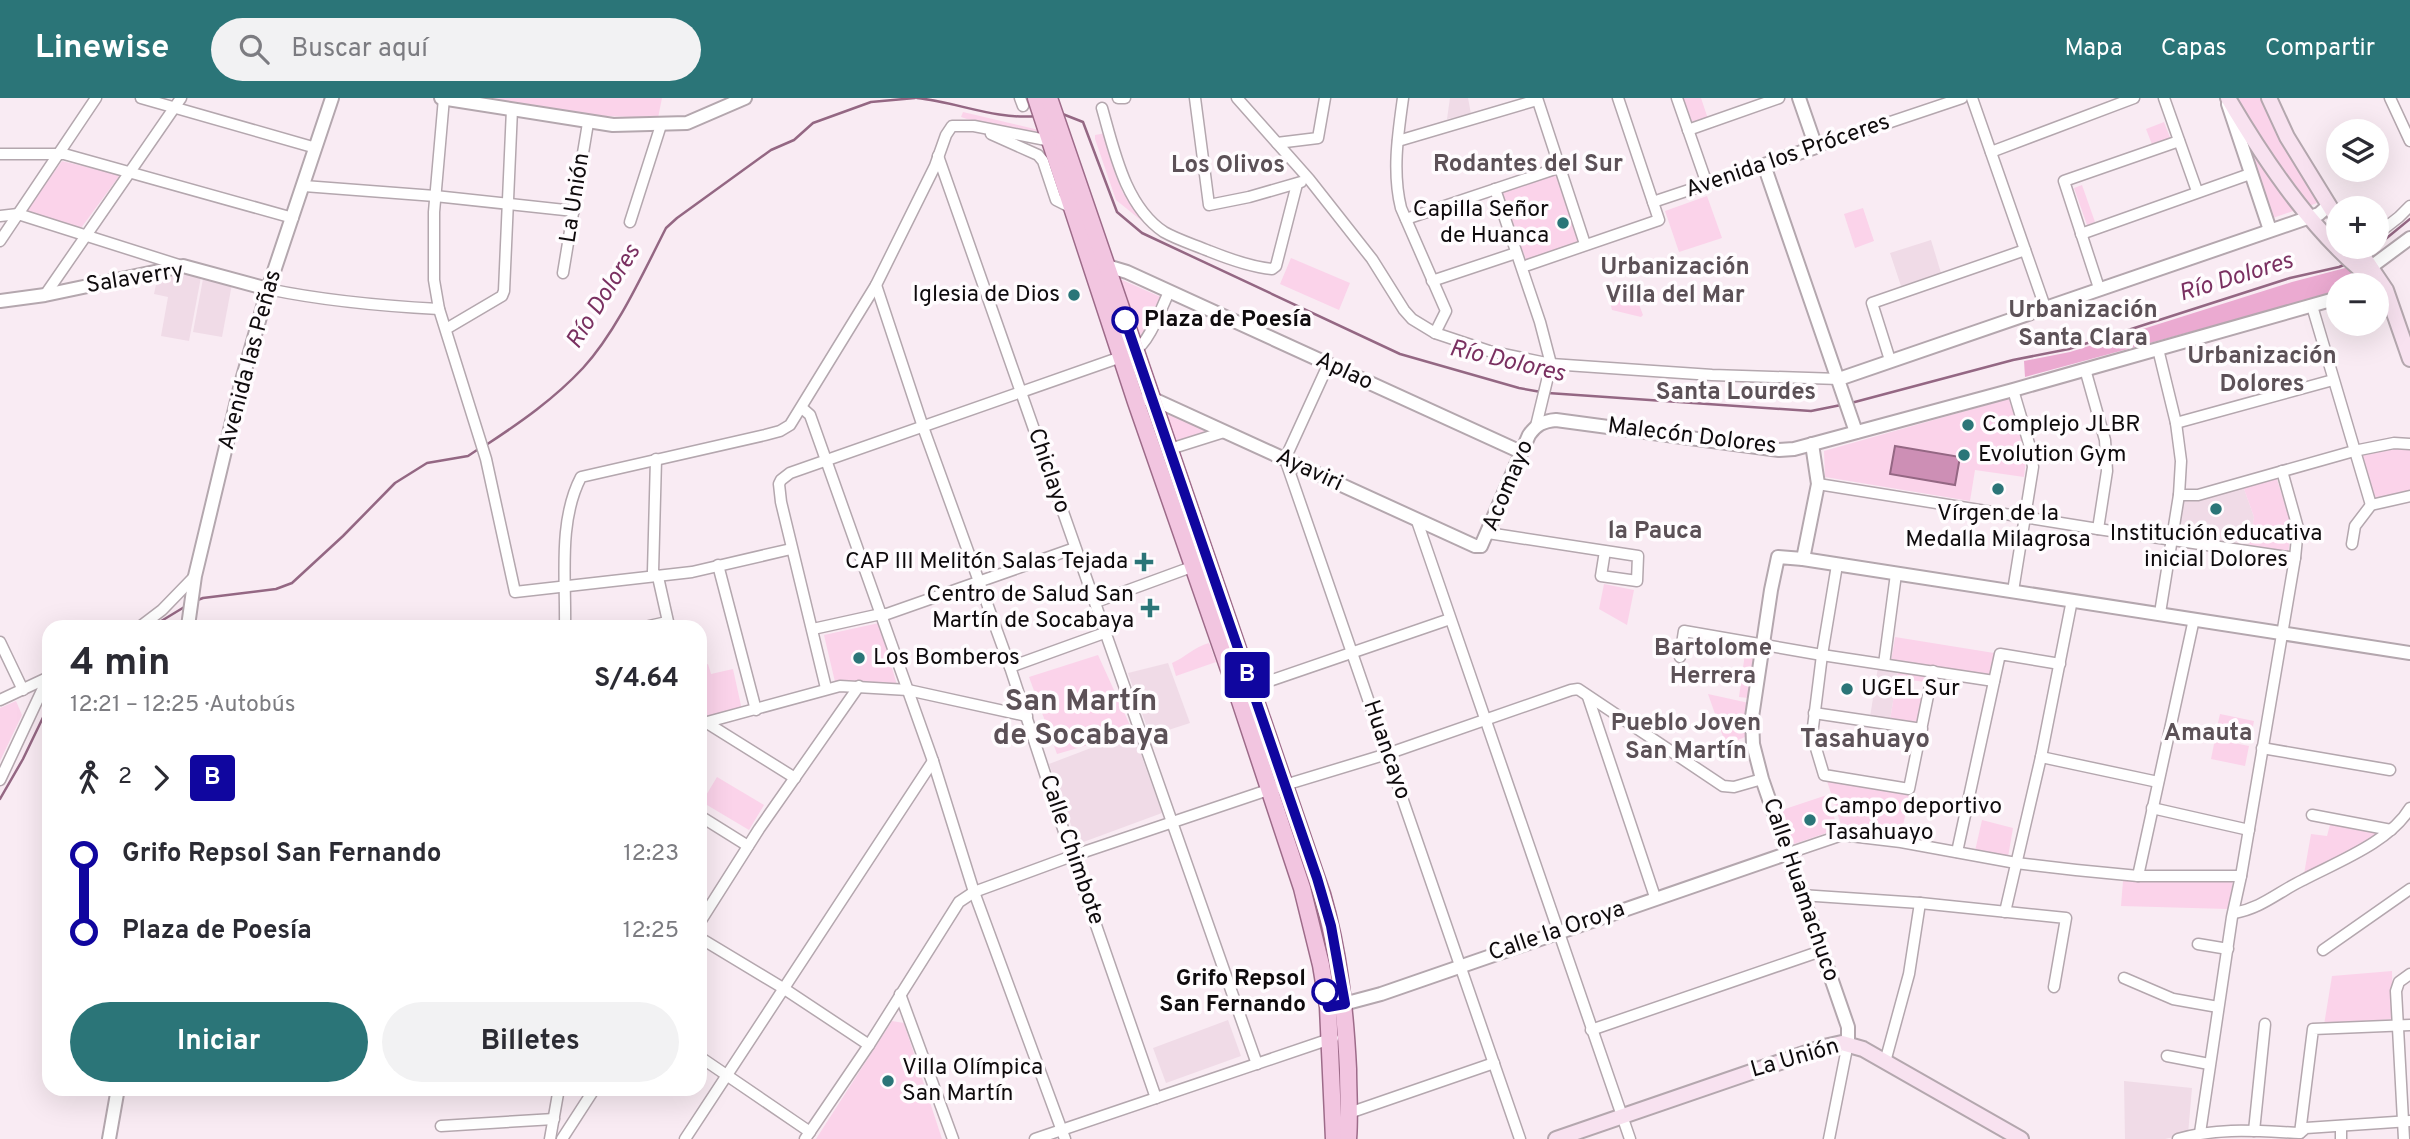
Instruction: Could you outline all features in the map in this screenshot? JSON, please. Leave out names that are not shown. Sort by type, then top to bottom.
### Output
[{"type":"main road","points":[[2227,98],[2310,217],[2326,230]]},
{"type":"main road","points":[[2269,98],[2287,137],[2326,203]]},
{"type":"main road","points":[[1037,102],[1052,132],[1278,788],[1327,911],[1345,1004],[1338,1036],[1334,1139]]},
{"type":"main road","points":[[1052,132],[1074,209],[1098,263]]},
{"type":"main road","points":[[2389,299],[2410,359]]},
{"type":"main road","points":[[1144,400],[1170,449],[1200,564],[1252,687],[1303,888],[1328,1007],[1338,1036],[1349,1113],[1348,1139]]},
{"type":"main road","name":"La Unión","points":[[1556,1139],[1824,1046],[1848,1043],[2021,1139]]},
{"type":"street","points":[[0,241],[96,98]]},
{"type":"street","points":[[141,98],[316,148]]},
{"type":"street","points":[[45,295],[181,98]]},
{"type":"street","name":"Avenida las Peñas","points":[[189,620],[195,576],[241,384],[268,289],[332,98]]},
{"type":"street","points":[[745,98],[687,122],[661,125],[588,122],[442,98],[433,250],[439,309],[480,436],[514,592],[692,572],[791,549]]},
{"type":"street","points":[[1195,98],[1209,205],[1249,197],[1309,179]]},
{"type":"street","points":[[1237,98],[1309,179],[1372,259],[1404,310],[1412,318],[1435,333],[1551,368],[1839,379],[2326,209]]},
{"type":"street","points":[[1277,143],[1318,138],[1325,98]]},
{"type":"street","points":[[1403,98],[1398,141],[1398,198],[1446,311],[1435,333]]},
{"type":"street","points":[[1528,265],[1659,220],[1618,98]]},
{"type":"street","points":[[1678,98],[1707,184]]},
{"type":"street","points":[[1688,130],[1779,98]]},
{"type":"street","points":[[1799,98],[1816,147]]},
{"type":"street","name":"Avenida los Próceres","points":[[1653,202],[1962,98]]},
{"type":"street","points":[[1972,98],[2045,307]]},
{"type":"street","points":[[1991,152],[2134,98]]},
{"type":"street","points":[[2164,98],[2197,191]]},
{"type":"street","points":[[2227,98],[2270,230]]},
{"type":"street","points":[[2390,98],[2410,141]]},
{"type":"street","points":[[1398,141],[1537,99],[1586,244]]},
{"type":"street","points":[[1102,108],[1121,173],[1145,212],[1164,231],[1200,247],[1272,269],[1276,266],[1297,184]]},
{"type":"street","points":[[446,329],[502,296],[504,291],[512,109]]},
{"type":"street","name":"La Unión","points":[[563,273],[588,122]]},
{"type":"street","points":[[630,222],[661,125]]},
{"type":"street","points":[[565,620],[566,535],[570,508],[581,477],[780,431],[790,425],[876,285],[952,126],[1052,132]]},
{"type":"street","points":[[974,127],[1038,155],[1043,161],[1056,200],[1074,209]]},
{"type":"street","points":[[2099,288],[2064,181],[2179,141]]},
{"type":"street","points":[[0,154],[64,154],[293,218]]},
{"type":"street","name":"Chiclayo","points":[[938,156],[1107,632],[1171,824],[1256,1064]]},
{"type":"street","points":[[1764,165],[1856,432]]},
{"type":"street","points":[[1406,219],[1561,167]]},
{"type":"street","points":[[2081,234],[2250,174]]},
{"type":"street","points":[[304,186],[574,211]]},
{"type":"street","points":[[1495,188],[1540,322],[1551,368],[1536,426]]},
{"type":"street","points":[[2389,224],[2410,206]]},
{"type":"street","points":[[0,216],[18,214],[183,266]]},
{"type":"street","points":[[2389,246],[2410,238]]},
{"type":"street","points":[[1890,360],[1872,303],[2025,250]]},
{"type":"street","points":[[1432,281],[1516,253]]},
{"type":"street","name":"Aplao","points":[[1098,263],[1169,292],[1521,452]]},
{"type":"street","name":"Salaverry","points":[[0,301],[45,295],[183,266],[268,289]]},
{"type":"street","name":"Calle Chimbote","points":[[876,285],[923,427],[1027,716],[1072,856],[1156,1098]]},
{"type":"street","points":[[268,289],[305,297],[381,306],[439,309]]},
{"type":"street","points":[[826,688],[791,549],[780,480],[790,472],[1128,353],[1140,347],[1169,292]]},
{"type":"street","name":"Malecón Dolores","points":[[1536,426],[1556,420],[1779,450],[1812,444],[2013,390],[2326,302]]},
{"type":"street","points":[[2312,306],[2371,505]]},
{"type":"street","points":[[2158,349],[2176,423],[2181,461],[2179,495],[2160,613]]},
{"type":"street","points":[[1285,459],[1328,365]]},
{"type":"street","points":[[2085,369],[2105,440],[2107,471],[2098,529]]},
{"type":"street","points":[[2176,423],[2333,380]]},
{"type":"street","points":[[2013,390],[2034,467],[2013,592]]},
{"type":"street","name":"Ayaviri","points":[[1144,400],[1224,432],[1475,547],[1481,547]]},
{"type":"street","points":[[802,408],[810,415],[933,761],[974,892],[1063,1135]]},
{"type":"street","name":"Acomayo","points":[[1481,547],[1521,452],[1536,426]]},
{"type":"street","points":[[1170,449],[1224,432]]},
{"type":"street","points":[[2179,495],[2198,495],[2354,451],[2394,443],[2410,444]]},
{"type":"street","points":[[1812,444],[1818,484],[1803,559],[2410,653]]},
{"type":"street","points":[[656,459],[653,572],[658,577],[667,620]]},
{"type":"street","name":"Huancayo","points":[[1285,459],[1520,1139]]},
{"type":"street","points":[[2200,1133],[2218,1007],[2295,558],[2298,528],[2282,471]]},
{"type":"street","points":[[1818,484],[2295,558]]},
{"type":"street","points":[[2352,544],[2355,526],[2371,505],[2410,496]]},
{"type":"street","points":[[1417,521],[1630,1139]]},
{"type":"street","points":[[1488,533],[1605,551]]},
{"type":"street","points":[[813,628],[887,614],[1075,548]]},
{"type":"street","name":"Calle Huamachuco","points":[[1803,559],[1778,557],[1762,645],[1751,729],[1762,779],[1786,854],[1848,1027],[1848,1043],[1829,1139]]},
{"type":"street","points":[[1096,602],[1200,564]]},
{"type":"street","points":[[718,565],[756,710]]},
{"type":"street","points":[[1837,565],[1811,735],[1824,775],[1909,789],[1933,671]]},
{"type":"street","points":[[1884,664],[1896,574]]},
{"type":"street","points":[[149,620],[195,576]]},
{"type":"street","points":[[2005,912],[2072,600]]},
{"type":"street","points":[[1252,687],[1450,619]]},
{"type":"street","points":[[2137,876],[2194,619]]},
{"type":"street","points":[[1680,657],[1684,631],[1994,681]]},
{"type":"street","points":[[1010,667],[1107,632]]},
{"type":"street","points":[[0,642],[23,690]]},
{"type":"street","points":[[1957,852],[2000,654],[2060,664]]},
{"type":"street","points":[[0,700],[42,680]]},
{"type":"street","points":[[707,723],[826,688],[859,686],[908,690],[1027,716]]},
{"type":"street","points":[[707,911],[748,846],[859,686]]},
{"type":"street","points":[[707,1062],[807,1136],[960,902],[974,892],[1072,856],[1387,754],[1571,690],[1578,689],[1723,786],[1734,787],[1762,779]]},
{"type":"street","points":[[0,779],[42,690]]},
{"type":"street","points":[[1588,697],[1656,897]]},
{"type":"street","points":[[1814,713],[1922,729]]},
{"type":"street","points":[[707,726],[795,778]]},
{"type":"street","points":[[2262,748],[2390,770]]},
{"type":"street","points":[[2040,757],[2158,782]]},
{"type":"street","points":[[685,1139],[933,761]]},
{"type":"street","points":[[2152,808],[2249,830]]},
{"type":"street","points":[[2234,913],[2254,908],[2353,855],[2391,830],[2406,816],[2410,808]]},
{"type":"street","points":[[2312,815],[2391,830]]},
{"type":"street","points":[[707,820],[748,846]]},
{"type":"street","points":[[1786,854],[1842,835],[1901,842],[2016,863],[2137,876],[2241,876]]},
{"type":"street","name":"Calle la Oroya","points":[[1328,1007],[1381,994],[1786,854]]},
{"type":"street","points":[[2323,950],[2410,889]]},
{"type":"street","points":[[1801,895],[2066,918],[2054,987]]},
{"type":"street","points":[[1885,1062],[1909,974],[1920,904]]},
{"type":"street","points":[[707,942],[869,1045]]},
{"type":"street","points":[[2199,944],[2228,949]]},
{"type":"street","points":[[1591,1030],[1821,951]]},
{"type":"street","points":[[2404,1139],[2407,1121],[2396,1026],[2396,986],[2410,974]]},
{"type":"street","points":[[2124,978],[2173,999],[2218,1007]]},
{"type":"street","points":[[900,994],[953,1139]]},
{"type":"street","points":[[2253,1131],[2265,1024]]},
{"type":"street","points":[[2300,1133],[2313,1030],[2410,1025]]},
{"type":"street","points":[[1035,1139],[1063,1135],[1156,1098],[1338,1036]]},
{"type":"street","points":[[2168,1056],[2209,1063]]},
{"type":"street","points":[[1349,1113],[1494,1063]]},
{"type":"street","points":[[110,1139],[117,1096]]},
{"type":"street","points":[[556,1139],[554,1119],[558,1096]]},
{"type":"street","points":[[556,1139],[589,1096]]},
{"type":"street","points":[[442,1126],[554,1119]]},
{"type":"street","points":[[2178,1139],[2232,1129],[2300,1133],[2306,1128],[2407,1121]]},
{"type":"street","points":[[2341,1126],[2341,1139]]},
{"type":"shaded area","points":[[486,98],[662,98],[658,118],[577,115]]},
{"type":"shaded area","points":[[1450,98],[1468,98],[1471,114],[1447,119]]},
{"type":"shaded area","points":[[1681,98],[1701,98],[1708,119],[1691,125]]},
{"type":"shaded area","points":[[2231,98],[2264,98],[2320,202],[2306,207]]},
{"type":"shaded area","points":[[963,112],[1039,130],[1033,134],[967,119],[961,117]]},
{"type":"shaded area","points":[[2164,122],[2171,140],[2153,147],[2146,129]]},
{"type":"shaded area","points":[[1106,133],[1116,176],[1123,193],[1144,219],[1142,221],[1116,200],[1095,139],[1095,135]]},
{"type":"shaded area","points":[[2252,145],[2299,209],[2270,219],[2248,146]]},
{"type":"shaded area","points":[[62,161],[120,175],[81,228],[24,214]]},
{"type":"shaded area","points":[[1556,172],[1559,174],[1581,244],[1527,263],[1501,191]]},
{"type":"shaded area","points":[[2082,185],[2095,222],[2087,225],[2074,188]]},
{"type":"shaded area","points":[[1707,196],[1722,238],[1679,252],[1665,211]]},
{"type":"shaded area","points":[[1863,208],[1874,241],[1855,248],[1844,214]]},
{"type":"shaded area","points":[[1931,240],[1941,273],[1901,286],[1890,253]]},
{"type":"shaded area","points":[[1291,258],[1350,283],[1339,310],[1280,284]]},
{"type":"shaded area","points":[[2349,267],[2351,273],[2326,273]]},
{"type":"shaded area","points":[[2326,273],[2326,295],[2025,377],[2024,361],[2070,352]]},
{"type":"shaded area","points":[[182,274],[201,277],[189,341],[161,336],[168,297],[154,294],[157,280]]},
{"type":"shaded area","points":[[203,279],[232,284],[222,337],[193,332]]},
{"type":"shaded area","points":[[1120,279],[1163,298],[1142,339]]},
{"type":"shaded area","points":[[1632,286],[1643,315],[1641,317],[1612,310],[1608,294]]},
{"type":"shaded area","name":"Complejo JLBR","points":[[2011,398],[2027,451],[2024,477],[1975,470],[1970,501],[1825,477],[1824,451]]},
{"type":"shaded area","points":[[1162,407],[1217,432],[1176,445]]},
{"type":"shaded area","points":[[2410,445],[2410,495],[2371,505],[2354,451]]},
{"type":"shaded area","points":[[1895,446],[1960,457],[1955,485],[1890,474]]},
{"type":"shaded area","points":[[2276,476],[2292,527],[2288,553],[2249,547],[2254,517],[2243,486]]},
{"type":"shaded area","name":"Institución educativa inicial Dolores","points":[[2243,486],[2254,517],[2249,547],[2177,536],[2182,500],[2199,501]]},
{"type":"shaded area","points":[[1604,584],[1634,590],[1627,625],[1599,609]]},
{"type":"shaded area","name":"Los Bomberos","points":[[879,623],[897,685],[835,682],[824,635]]},
{"type":"shaded area","points":[[1895,637],[1994,653],[1991,673],[1986,676],[1891,661]]},
{"type":"shaded area","points":[[1209,643],[1216,662],[1176,676],[1172,663]]},
{"type":"shaded area","points":[[1746,646],[1755,648],[1748,698],[1739,697]]},
{"type":"shaded area","points":[[1098,655],[1133,732],[1057,754],[1029,677]]},
{"type":"shaded area","points":[[1168,663],[1190,723],[1150,736],[1128,673]]},
{"type":"shaded area","points":[[707,664],[711,674],[733,669],[742,710],[707,718]]},
{"type":"shaded area","points":[[1878,667],[1898,671],[1890,720],[1870,717]]},
{"type":"shaded area","points":[[1898,671],[1927,676],[1926,682],[1901,679],[1899,693],[1923,697],[1918,724],[1890,720]]},
{"type":"shaded area","points":[[1708,694],[1749,703],[1745,737],[1726,745]]},
{"type":"shaded area","points":[[16,701],[22,715],[0,761],[0,708]]},
{"type":"shaded area","points":[[2220,714],[2254,721],[2250,743],[2215,736]]},
{"type":"shaded area","points":[[1133,732],[1162,813],[1078,844],[1049,764]]},
{"type":"shaded area","points":[[2215,739],[2249,746],[2245,766],[2211,759]]},
{"type":"shaded area","points":[[717,777],[764,805],[749,830],[707,805],[707,794]]},
{"type":"shaded area","points":[[1827,781],[1910,794],[1900,839],[1843,831]]},
{"type":"shaded area","name":"Campo deportivo Tasahuayo","points":[[1827,795],[1838,829],[1794,844],[1782,810]]},
{"type":"shaded area","points":[[1286,800],[1305,854],[1338,992],[1331,993],[1279,802]]},
{"type":"shaded area","points":[[1982,820],[2013,828],[2008,857],[1975,851]]},
{"type":"shaded area","points":[[2331,821],[2374,831],[2376,834],[2347,854],[2304,874],[2311,834],[2327,836]]},
{"type":"shaded area","points":[[2123,881],[2233,881],[2228,909],[2121,906]]},
{"type":"shaded area","points":[[2392,971],[2393,1019],[2324,1025],[2332,976]]},
{"type":"shaded area","points":[[1228,1020],[1241,1056],[1166,1083],[1153,1048]]},
{"type":"shaded area","name":"Villa Olímpica San Martín","points":[[892,1021],[904,1023],[942,1139],[816,1139]]},
{"type":"shaded area","points":[[2124,1081],[2192,1088],[2188,1134],[2165,1139],[2125,1139]]},
{"type":"waterway","name":"Río Dolores","points":[[486,445],[537,410],[583,368],[618,319],[666,228],[677,218],[771,150],[794,140],[813,123],[871,102],[915,98]]},
{"type":"waterway","name":"Río Dolores","points":[[917,98],[991,113],[1037,116]]},
{"type":"waterway","name":"Río Dolores","points":[[1060,113],[1083,122],[1117,212],[1142,233],[1400,354],[1541,392]]},
{"type":"waterway","name":"Río Dolores","points":[[2389,236],[2410,219]]},
{"type":"waterway","name":"Río Dolores","points":[[1851,403],[2013,360],[2069,349],[2290,278],[2346,264]]},
{"type":"waterway","name":"Río Dolores","points":[[1548,393],[1811,411],[1841,405]]},
{"type":"waterway","name":"Río Dolores","points":[[195,601],[276,589],[292,583],[395,483],[427,463],[468,456],[480,448]]},
{"type":"waterway","name":"Río Dolores","points":[[163,620],[186,606]]},
{"type":"waterway","name":"Río Dolores","points":[[0,799],[42,720]]},
{"type":"bus line","name":"B","points":[[1125,320],[1322,894],[1334,940],[1345,1004],[1328,1007],[1325,992]]},
{"type":"place","name":"Capilla Señor de Huanca","points":[[1563,223]]},
{"type":"place","name":"Iglesia de Dios","points":[[1074,295]]},
{"type":"place","name":"Plaza de Poesía","points":[[1125,320]]},
{"type":"place","name":"Complejo JLBR","points":[[1968,425]]},
{"type":"place","name":"Evolution Gym","points":[[1964,455]]},
{"type":"place","name":"Vírgen de la Medalla Milagrosa","points":[[1998,489]]},
{"type":"place","name":"Institución educativa inicial Dolores","points":[[2216,509]]},
{"type":"place","name":"CAP III Melitón Salas Tejada","points":[[1144,562]]},
{"type":"place","name":"Centro de Salud San Martín de Socabaya","points":[[1150,608]]},
{"type":"place","name":"Los Bomberos","points":[[859,658]]},
{"type":"place","name":"UGEL Sur","points":[[1847,689]]},
{"type":"place","name":"Campo deportivo Tasahuayo","points":[[1810,820]]},
{"type":"place","name":"Grifo Repsol San Fernando","points":[[1325,992]]},
{"type":"place","name":"Villa Olímpica San Martín","points":[[888,1081]]},
{"type":"district","name":"Rodantes del Sur","points":[[1528,165]]},
{"type":"district","name":"Los Olivos","points":[[1228,166]]},
{"type":"district","name":"Urbanización Villa del Mar","points":[[1675,282]]},
{"type":"district","name":"Urbanización Santa Clara","points":[[2083,325]]},
{"type":"district","name":"Urbanización Dolores","points":[[2262,371]]},
{"type":"district","name":"Santa Lourdes","points":[[1736,393]]},
{"type":"district","name":"la Pauca","points":[[1655,532]]},
{"type":"district","name":"Bartolome Herrera","points":[[1713,663]]},
{"type":"district","name":"San Martín de Socabaya","points":[[1081,719]]},
{"type":"district","name":"Amauta","points":[[2208,734]]},
{"type":"district","name":"Pueblo Joven San Martín","points":[[1686,738]]},
{"type":"district","name":"Tasahuayo","points":[[1865,740]]}]
